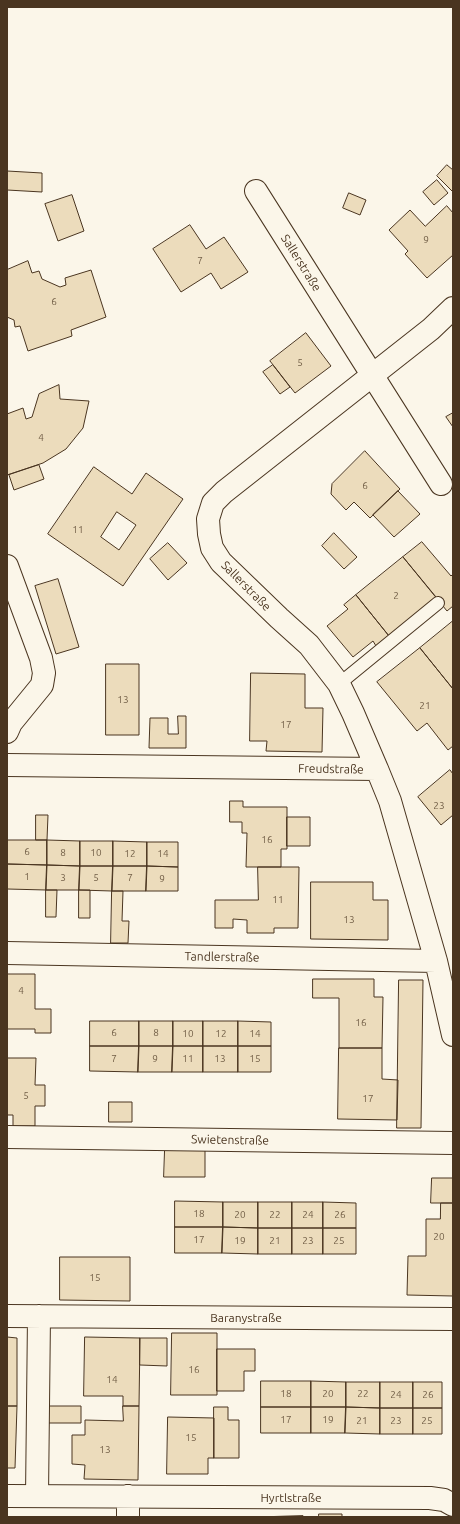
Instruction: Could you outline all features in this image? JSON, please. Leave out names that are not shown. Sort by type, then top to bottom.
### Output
[{"type":"street","name":"Sallerstraße","points":[[256,191],[441,484]]},
{"type":"street","name":"Sallerstraße","points":[[377,769],[339,684],[309,645],[220,562],[212,548],[208,519],[213,503],[224,492],[431,328],[453,308]]},
{"type":"street","points":[[7,566],[41,658],[44,673],[42,685],[12,723],[7,732]]},
{"type":"street","name":"Freudstraße","points":[[7,765],[377,769],[390,801],[436,961],[453,1035]]},
{"type":"street","name":"Tandlerstraße","points":[[7,953],[436,961]]},
{"type":"street","name":"Swietenstraße","points":[[7,1138],[453,1143]]},
{"type":"street","name":"Baranystraße","points":[[7,1316],[453,1319]]},
{"type":"street","points":[[37,1496],[39,1316]]},
{"type":"street","name":"Hyrtlstraße","points":[[7,1496],[37,1496],[128,1507],[430,1498],[444,1500],[453,1506]]},
{"type":"lane","points":[[339,684],[438,603]]},
{"type":"building","points":[[447,165],[453,170],[453,192],[437,176]]},
{"type":"building","points":[[7,171],[42,173],[42,192],[7,190]]},
{"type":"building","points":[[437,180],[448,193],[434,205],[423,192]]},
{"type":"building","points":[[349,193],[366,200],[360,215],[343,208]]},
{"type":"building","points":[[72,195],[84,231],[58,241],[45,204]]},
{"type":"building","points":[[447,206],[453,213],[453,255],[427,278],[405,254],[408,251],[389,230],[410,210],[425,226]]},
{"type":"building","points":[[190,225],[206,249],[224,237],[248,272],[221,289],[211,273],[181,292],[153,249]]},
{"type":"building","points":[[28,261],[32,273],[39,271],[42,279],[60,287],[66,285],[65,278],[91,270],[106,317],[71,330],[72,336],[28,351],[20,326],[15,327],[14,320],[7,317],[7,270]]},
{"type":"building","points":[[306,333],[331,366],[295,393],[270,361]]},
{"type":"building","points":[[273,365],[290,387],[280,394],[263,372]]},
{"type":"building","points":[[59,385],[60,399],[89,401],[83,428],[66,449],[43,463],[7,475],[7,414],[23,408],[26,419],[32,417],[39,394]]},
{"type":"building","points":[[453,413],[453,427],[446,417]]},
{"type":"building","points":[[365,451],[400,489],[370,518],[354,502],[346,510],[331,494],[332,484]]},
{"type":"building","points":[[39,465],[44,479],[14,490],[9,475]]},
{"type":"building","points":[[94,467],[132,494],[146,473],[183,499],[123,586],[48,534]],"holes":[[[117,512],[136,525],[119,550],[101,537]]]},
{"type":"building","points":[[398,491],[420,514],[394,537],[373,515]]},
{"type":"building","points":[[334,533],[357,557],[344,569],[322,546]]},
{"type":"building","points":[[422,542],[451,576],[453,574],[453,606],[447,611],[403,557]]},
{"type":"building","points":[[168,543],[187,563],[168,580],[150,559]]},
{"type":"building","points":[[403,557],[436,597],[389,636],[356,595]]},
{"type":"building","points":[[58,579],[79,647],[56,654],[35,586]]},
{"type":"building","points":[[356,595],[389,636],[376,646],[373,641],[353,657],[327,626],[348,609],[344,605]]},
{"type":"building","points":[[453,621],[453,689],[420,648]]},
{"type":"building","points":[[420,648],[453,689],[453,746],[448,750],[427,723],[417,731],[377,682]]},
{"type":"building","points":[[106,664],[139,664],[139,735],[106,735]]},
{"type":"building","points":[[251,673],[305,674],[305,708],[323,708],[322,752],[266,751],[267,741],[250,741]]},
{"type":"building","points":[[178,716],[186,716],[186,748],[149,748],[150,718],[168,718],[168,734],[178,734]]},
{"type":"building","points":[[450,770],[453,774],[453,815],[441,825],[418,797]]},
{"type":"building","points":[[230,801],[243,801],[243,807],[287,807],[287,849],[281,849],[281,867],[246,867],[247,833],[242,833],[242,822],[230,822]]},
{"type":"building","points":[[36,815],[48,815],[47,840],[36,840]]},
{"type":"building","points":[[287,817],[310,817],[310,846],[287,846]]},
{"type":"building","points":[[7,840],[47,840],[47,865],[7,864]]},
{"type":"building","points":[[47,840],[80,841],[80,866],[47,865]]},
{"type":"building","points":[[80,841],[113,841],[113,866],[80,866]]},
{"type":"building","points":[[113,841],[147,842],[147,866],[113,866]]},
{"type":"building","points":[[147,842],[178,842],[178,867],[147,866]]},
{"type":"building","points":[[7,864],[47,865],[46,890],[7,889]]},
{"type":"building","points":[[47,865],[80,866],[79,890],[46,890]]},
{"type":"building","points":[[80,866],[113,866],[112,891],[79,890]]},
{"type":"building","points":[[113,866],[147,866],[146,891],[112,891]]},
{"type":"building","points":[[147,866],[178,867],[178,891],[146,891]]},
{"type":"building","points":[[258,867],[299,867],[298,928],[274,928],[274,933],[247,933],[247,920],[233,919],[233,928],[215,928],[215,900],[258,900]]},
{"type":"building","points":[[311,882],[373,882],[373,900],[388,900],[388,940],[311,939]]},
{"type":"building","points":[[46,890],[57,890],[56,917],[46,917]]},
{"type":"building","points":[[79,890],[90,890],[90,918],[79,918]]},
{"type":"building","points":[[112,891],[123,891],[122,921],[129,921],[128,943],[111,943]]},
{"type":"building","points":[[7,974],[35,974],[35,1009],[51,1009],[51,1033],[35,1033],[35,1029],[7,1029]]},
{"type":"building","points":[[313,979],[374,979],[374,997],[383,997],[382,1048],[339,1048],[339,998],[313,998]]},
{"type":"building","points":[[399,980],[423,980],[421,1128],[397,1128]]},
{"type":"building","points":[[90,1021],[139,1021],[139,1046],[90,1046]]},
{"type":"building","points":[[139,1021],[173,1021],[173,1046],[139,1046]]},
{"type":"building","points":[[173,1021],[203,1021],[203,1046],[173,1046]]},
{"type":"building","points":[[203,1021],[238,1021],[238,1046],[203,1046]]},
{"type":"building","points":[[238,1021],[271,1022],[271,1046],[238,1046]]},
{"type":"building","points":[[90,1046],[139,1046],[138,1072],[90,1071]]},
{"type":"building","points":[[139,1046],[173,1046],[172,1072],[138,1072]]},
{"type":"building","points":[[173,1046],[203,1046],[203,1072],[172,1072]]},
{"type":"building","points":[[203,1046],[238,1046],[238,1072],[203,1072]]},
{"type":"building","points":[[238,1046],[271,1046],[271,1072],[238,1072]]},
{"type":"building","points":[[339,1048],[382,1048],[382,1079],[398,1080],[397,1120],[338,1119]]},
{"type":"building","points":[[7,1058],[36,1058],[35,1085],[45,1085],[45,1106],[35,1106],[35,1126],[13,1126],[13,1115],[7,1115]]},
{"type":"building","points":[[109,1102],[132,1102],[132,1122],[109,1122]]},
{"type":"building","points":[[165,1149],[205,1149],[205,1177],[164,1177]]},
{"type":"building","points":[[432,1178],[453,1178],[453,1203],[431,1203]]},
{"type":"building","points":[[175,1201],[223,1202],[223,1227],[175,1227]]},
{"type":"building","points":[[223,1202],[258,1202],[258,1228],[223,1227]]},
{"type":"building","points":[[258,1202],[292,1202],[292,1228],[258,1228]]},
{"type":"building","points":[[292,1202],[323,1202],[323,1228],[292,1228]]},
{"type":"building","points":[[323,1202],[356,1203],[356,1228],[323,1228]]},
{"type":"building","points":[[441,1203],[453,1203],[453,1296],[407,1295],[408,1256],[426,1256],[426,1219],[440,1219]]},
{"type":"building","points":[[175,1227],[223,1227],[222,1253],[175,1253]]},
{"type":"building","points":[[223,1227],[258,1228],[258,1254],[222,1253]]},
{"type":"building","points":[[258,1228],[292,1228],[292,1254],[258,1254]]},
{"type":"building","points":[[292,1228],[323,1228],[323,1254],[292,1254]]},
{"type":"building","points":[[323,1228],[356,1228],[356,1254],[323,1254]]},
{"type":"building","points":[[60,1257],[130,1257],[130,1301],[60,1300]]},
{"type":"building","points":[[172,1333],[217,1333],[217,1395],[171,1395]]},
{"type":"building","points":[[7,1337],[17,1338],[17,1406],[7,1406]]},
{"type":"building","points":[[85,1337],[140,1338],[139,1406],[123,1406],[123,1396],[84,1396]]},
{"type":"building","points":[[140,1338],[167,1338],[167,1366],[140,1365]]},
{"type":"building","points":[[217,1349],[255,1349],[255,1371],[244,1371],[244,1391],[217,1391]]},
{"type":"building","points":[[261,1381],[311,1381],[311,1407],[261,1407]]},
{"type":"building","points":[[311,1381],[346,1382],[346,1407],[311,1407]]},
{"type":"building","points":[[346,1382],[380,1382],[380,1408],[346,1407]]},
{"type":"building","points":[[380,1382],[413,1382],[413,1408],[380,1408]]},
{"type":"building","points":[[413,1382],[442,1382],[442,1408],[413,1408]]},
{"type":"building","points":[[7,1406],[17,1406],[15,1468],[7,1468]]},
{"type":"building","points":[[47,1406],[81,1406],[81,1423],[47,1423]]},
{"type":"building","points":[[123,1406],[139,1406],[138,1480],[84,1479],[85,1465],[72,1464],[72,1435],[85,1435],[85,1420],[123,1421]]},
{"type":"building","points":[[214,1407],[228,1407],[228,1420],[239,1420],[239,1458],[214,1458]]},
{"type":"building","points":[[261,1407],[311,1407],[311,1433],[261,1433]]},
{"type":"building","points":[[311,1407],[346,1407],[345,1433],[311,1433]]},
{"type":"building","points":[[346,1407],[380,1408],[380,1434],[345,1433]]},
{"type":"building","points":[[380,1408],[413,1408],[413,1434],[380,1434]]},
{"type":"building","points":[[413,1408],[442,1408],[442,1434],[413,1434]]},
{"type":"building","points":[[168,1417],[214,1418],[214,1458],[208,1458],[208,1474],[167,1474]]},
{"type":"building","points":[[319,1514],[342,1514],[342,1517],[319,1517]]},
{"type":"building","points":[[303,1516],[303,1517],[258,1517]]}]
